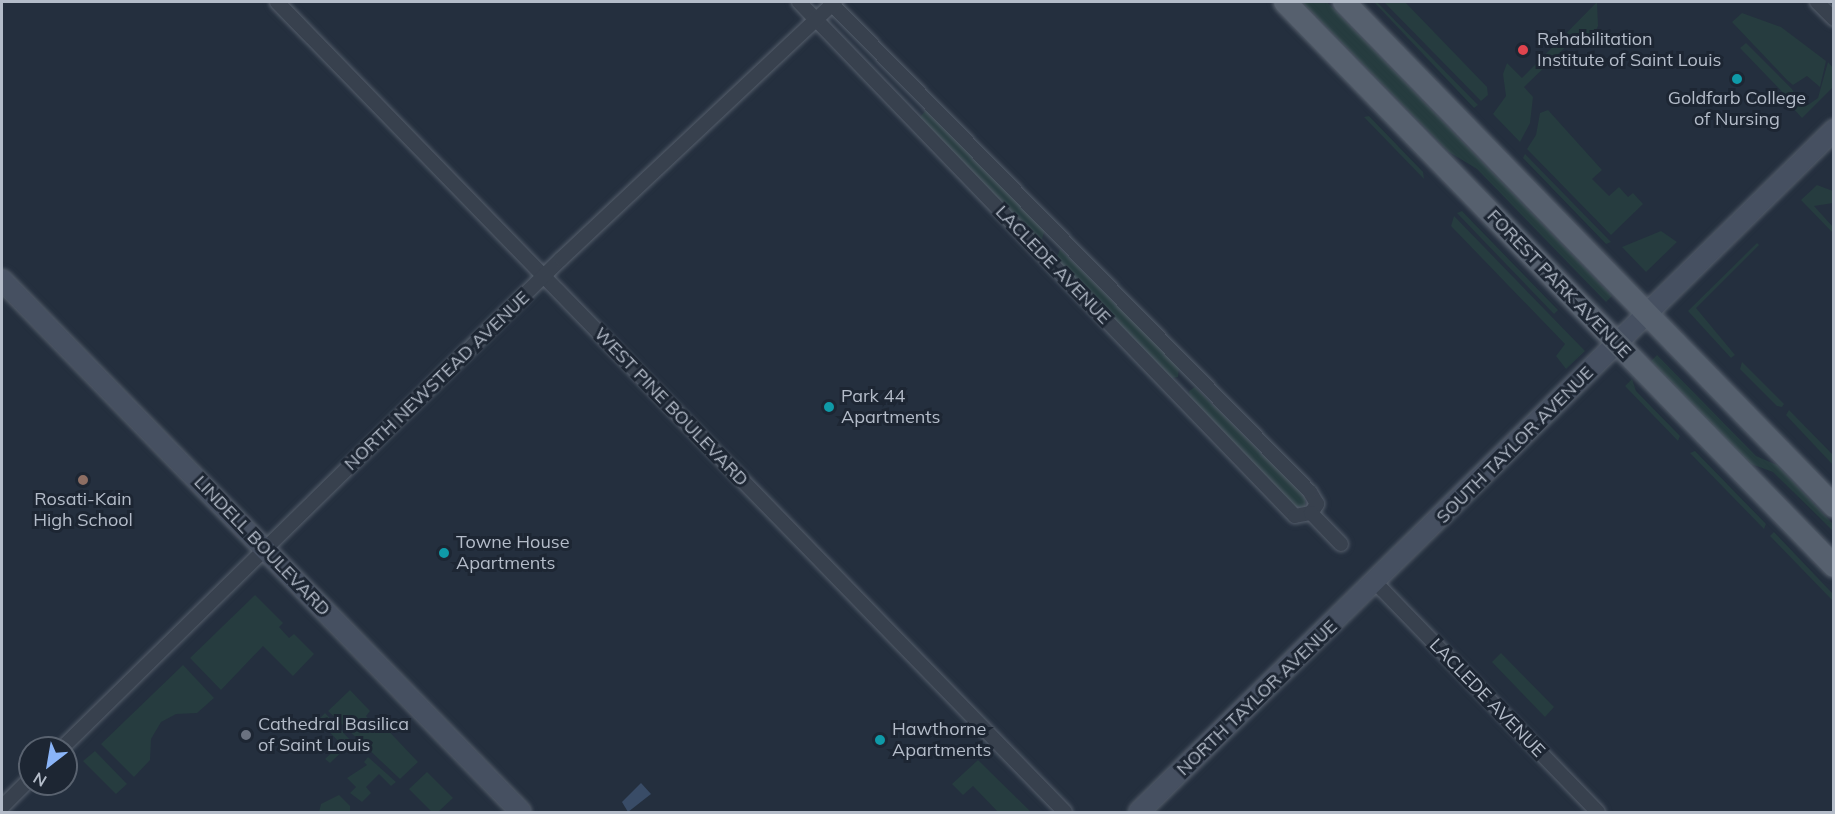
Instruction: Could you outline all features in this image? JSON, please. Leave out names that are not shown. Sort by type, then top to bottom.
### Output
[{"type":"main road","name":"FOREST PARK AVENUE","points":[[1285,2],[1833,566]]},
{"type":"main road","points":[[1344,2],[1833,506]]},
{"type":"street","name":"WEST PINE BOULEVARD","points":[[277,2],[1065,813]]},
{"type":"street","name":"LACLEDE AVENUE","points":[[800,2],[1294,516],[1311,513],[1317,504],[1310,492],[832,2]]},
{"type":"street","name":"NORTH NEWSTEAD AVENUE","points":[[74,736],[543,276],[832,2]]},
{"type":"street","points":[[1817,2],[1833,19]]},
{"type":"street","name":"SOUTH TAYLOR AVENUE","points":[[1376,583],[1833,130]]},
{"type":"street","name":"LINDELL BOULEVARD","points":[[2,280],[521,813]]},
{"type":"street","points":[[1311,513],[1341,544]]},
{"type":"street","name":"LACLEDE AVENUE","points":[[1376,583],[1598,813]]},
{"type":"street","name":"NORTH TAYLOR AVENUE","points":[[1139,813],[1376,583]]},
{"type":"street","points":[[2,807],[18,791]]},
{"type":"green space","points":[[1302,2],[1327,2],[1612,296],[1606,302],[1477,169],[1449,152]]},
{"type":"green space","points":[[1374,2],[1377,2],[1478,105],[1474,108]]},
{"type":"green space","points":[[1384,2],[1405,2],[1487,87],[1488,95],[1481,101]]},
{"type":"green space","points":[[1597,2],[1598,26],[1590,43],[1578,35],[1524,87],[1533,97],[1530,123],[1520,142],[1493,114],[1506,96],[1503,74],[1507,63],[1522,78]]},
{"type":"green space","points":[[1742,13],[1781,27],[1826,61],[1820,87],[1807,76],[1793,85],[1787,80],[1732,22]]},
{"type":"green space","points":[[1746,43],[1792,89],[1799,103],[1808,105],[1818,98],[1828,62],[1833,68],[1833,87],[1802,118],[1792,107],[1788,110],[1785,107],[1790,100],[1740,48]]},
{"type":"green space","points":[[926,110],[1045,229],[1042,239],[1038,241],[919,118]]},
{"type":"green space","points":[[1548,110],[1602,170],[1592,179],[1609,196],[1619,187],[1628,197],[1633,193],[1643,204],[1611,235],[1527,149],[1536,135],[1540,113]]},
{"type":"green space","points":[[1369,116],[1423,172],[1424,179],[1364,117]]},
{"type":"green space","points":[[1525,154],[1611,242],[1606,244],[1523,158]]},
{"type":"green space","points":[[1817,185],[1833,191],[1833,203],[1814,206],[1833,227],[1833,233],[1801,200]]},
{"type":"green space","points":[[1462,211],[1558,310],[1554,314],[1457,213]]},
{"type":"green space","points":[[1454,216],[1585,351],[1566,369],[1556,356],[1565,344],[1451,226]]},
{"type":"green space","points":[[1661,231],[1677,242],[1646,272],[1622,247]]},
{"type":"green space","points":[[1757,243],[1759,245],[1696,308],[1735,355],[1731,358],[1688,311]]},
{"type":"green space","points":[[1060,249],[1179,367],[1178,377],[1171,378],[1056,260]]},
{"type":"green space","points":[[1657,355],[1756,456],[1777,465],[1833,524],[1833,531],[1773,472],[1751,464],[1651,361]]},
{"type":"green space","points":[[1742,362],[1784,404],[1782,407],[1777,406],[1740,369]]},
{"type":"green space","points":[[1632,379],[1636,391],[1680,436],[1678,441],[1625,386]]},
{"type":"green space","points":[[1195,387],[1305,497],[1305,507],[1295,507],[1190,399],[1189,391]]},
{"type":"green space","points":[[1789,410],[1833,455],[1833,465],[1786,415]]},
{"type":"green space","points":[[1695,451],[1766,524],[1764,529],[1690,453]]},
{"type":"green space","points":[[1774,532],[1833,594],[1833,601],[1770,536]]},
{"type":"green space","points":[[255,595],[283,623],[279,627],[289,638],[294,634],[314,654],[293,676],[263,646],[221,690],[190,658]]},
{"type":"green space","points":[[1501,653],[1554,707],[1545,717],[1492,662]]},
{"type":"green space","points":[[183,665],[214,698],[197,713],[176,714],[161,722],[151,739],[150,760],[134,777],[101,744]]},
{"type":"green space","points":[[350,690],[370,711],[366,716],[374,726],[380,722],[418,762],[400,779],[328,711]]},
{"type":"green space","points":[[325,713],[352,742],[330,763],[325,759],[341,744],[318,720]]},
{"type":"green space","points":[[95,751],[127,784],[116,794],[83,761]]},
{"type":"green space","points":[[368,757],[396,782],[391,786],[379,774],[366,787],[371,793],[362,802],[350,793],[356,787],[347,778],[367,765],[364,762]]},
{"type":"green space","points":[[978,760],[1031,812],[998,812],[973,786],[963,795],[952,784]]},
{"type":"green space","points":[[427,772],[453,798],[438,812],[432,812],[409,789]]},
{"type":"green space","points":[[339,795],[350,806],[350,812],[319,812],[321,804]]},
{"type":"water","points":[[641,783],[651,794],[628,812],[622,802]]},
{"type":"place","name":"Rehabilitation Institute of Saint Louis","points":[[1523,50]]},
{"type":"place","name":"Goldfarb College of Nursing","points":[[1737,79]]},
{"type":"place","name":"Park 44 Apartments","points":[[829,407]]},
{"type":"place","name":"Rosati-Kain High School","points":[[83,480]]},
{"type":"place","name":"Towne House Apartments","points":[[444,553]]},
{"type":"place","name":"Cathedral Basilica of Saint Louis","points":[[246,735]]},
{"type":"place","name":"Hawthorne Apartments","points":[[880,740]]}]
